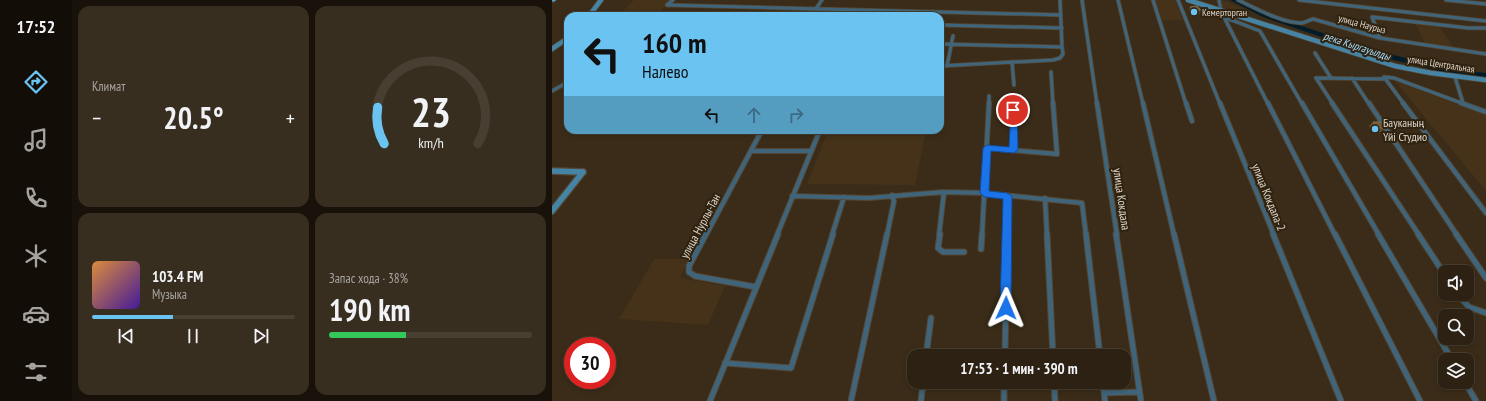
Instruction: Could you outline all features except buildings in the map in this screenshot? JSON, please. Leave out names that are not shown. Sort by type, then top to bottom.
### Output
[{"type":"main road","points":[[592,12],[601,0]]},
{"type":"main road","name":"улица Центральная","points":[[1188,0],[1395,66],[1455,77],[1486,80]]},
{"type":"main road","points":[[552,49],[564,41]]},
{"type":"main road","points":[[552,171],[583,172],[552,211]]},
{"type":"street","points":[[673,0],[668,5],[1061,14]]},
{"type":"street","points":[[814,12],[822,0]]},
{"type":"street","points":[[953,36],[947,66],[1060,58],[1063,54],[1060,0]]},
{"type":"street","name":"улица Кокдала","points":[[1082,0],[1141,401]]},
{"type":"street","points":[[1118,0],[1214,401]]},
{"type":"street","points":[[1153,0],[1192,121]]},
{"type":"street","name":"улица Кокдала-2","points":[[1178,0],[1341,401]]},
{"type":"street","points":[[1219,0],[1221,10]]},
{"type":"street","name":"улица Наурыз","points":[[1238,0],[1261,11],[1297,23],[1304,23],[1310,19],[1313,19],[1380,38],[1486,54]]},
{"type":"street","points":[[1299,0],[1486,21]]},
{"type":"street","points":[[1446,0],[1486,4]]},
{"type":"street","points":[[1224,17],[1228,12]]},
{"type":"street","points":[[1224,17],[1260,31],[1448,353]]},
{"type":"street","points":[[1224,17],[1420,401]]},
{"type":"street","points":[[1380,38],[1372,17],[1468,28],[1486,28]]},
{"type":"street","points":[[944,25],[1062,28]]},
{"type":"street","points":[[944,44],[1062,47]]},
{"type":"street","points":[[1315,53],[1331,78]]},
{"type":"street","points":[[1012,62],[1014,85]]},
{"type":"street","points":[[987,148],[1057,154],[1050,72]]},
{"type":"street","points":[[1455,77],[1463,103]]},
{"type":"street","points":[[1438,265],[1316,78],[1394,78],[1486,112]]},
{"type":"street","points":[[1352,78],[1486,278]]},
{"type":"street","points":[[1385,78],[1486,213]]},
{"type":"street","points":[[552,91],[564,84]]},
{"type":"street","points":[[981,249],[989,96]]},
{"type":"street","points":[[1013,97],[1014,150]]},
{"type":"street","name":"улица Нурлы-Тан","points":[[756,287],[696,276],[689,272],[689,266],[760,134]]},
{"type":"street","points":[[710,401],[818,134]]},
{"type":"street","points":[[751,151],[812,151]]},
{"type":"street","points":[[792,196],[869,198],[944,192],[985,193],[1082,202],[1099,349]]},
{"type":"street","points":[[944,192],[938,248],[943,252],[964,252]]},
{"type":"street","points":[[851,401],[894,201],[892,195]]},
{"type":"street","points":[[1005,349],[1007,196]]},
{"type":"street","points":[[726,363],[791,368],[844,197]]},
{"type":"street","points":[[1045,198],[1053,349]]},
{"type":"street","points":[[1461,301],[1470,309],[1486,314]]},
{"type":"street","points":[[927,349],[931,318]]},
{"type":"street","points":[[921,401],[922,389]]},
{"type":"street","points":[[1004,389],[1004,401]]},
{"type":"street","points":[[1054,389],[1055,401]]},
{"type":"street","points":[[1104,389],[1105,401]]},
{"type":"street","points":[[1468,389],[1476,401]]},
{"type":"street","points":[[1104,393],[1140,392]]},
{"type":"shaded area","points":[[634,0],[671,0],[660,12],[622,12]]},
{"type":"shaded area","points":[[1155,0],[1175,0],[1183,20],[1162,20]]},
{"type":"shaded area","points":[[1222,0],[1244,9],[1243,15],[1223,9]]},
{"type":"shaded area","points":[[1415,23],[1438,25],[1454,48],[1425,44]]},
{"type":"shaded area","points":[[1394,80],[1486,115],[1486,191]]},
{"type":"shaded area","points":[[826,134],[925,134],[915,185],[807,184]]},
{"type":"shaded area","points":[[654,259],[688,259],[680,278],[725,286],[708,325],[619,319]]},
{"type":"waterway","name":"река Кыргауылды","points":[[1233,0],[1265,16],[1380,54],[1443,70],[1486,75]]},
{"type":"place","name":"Кемерторган","points":[[1194,12]]},
{"type":"place","name":"Бауканың Үйі Студио","points":[[1375,129]]},
{"type":"route","points":[[1006,308],[1007,196],[985,193],[987,148],[1014,150],[1013,110]]}]
